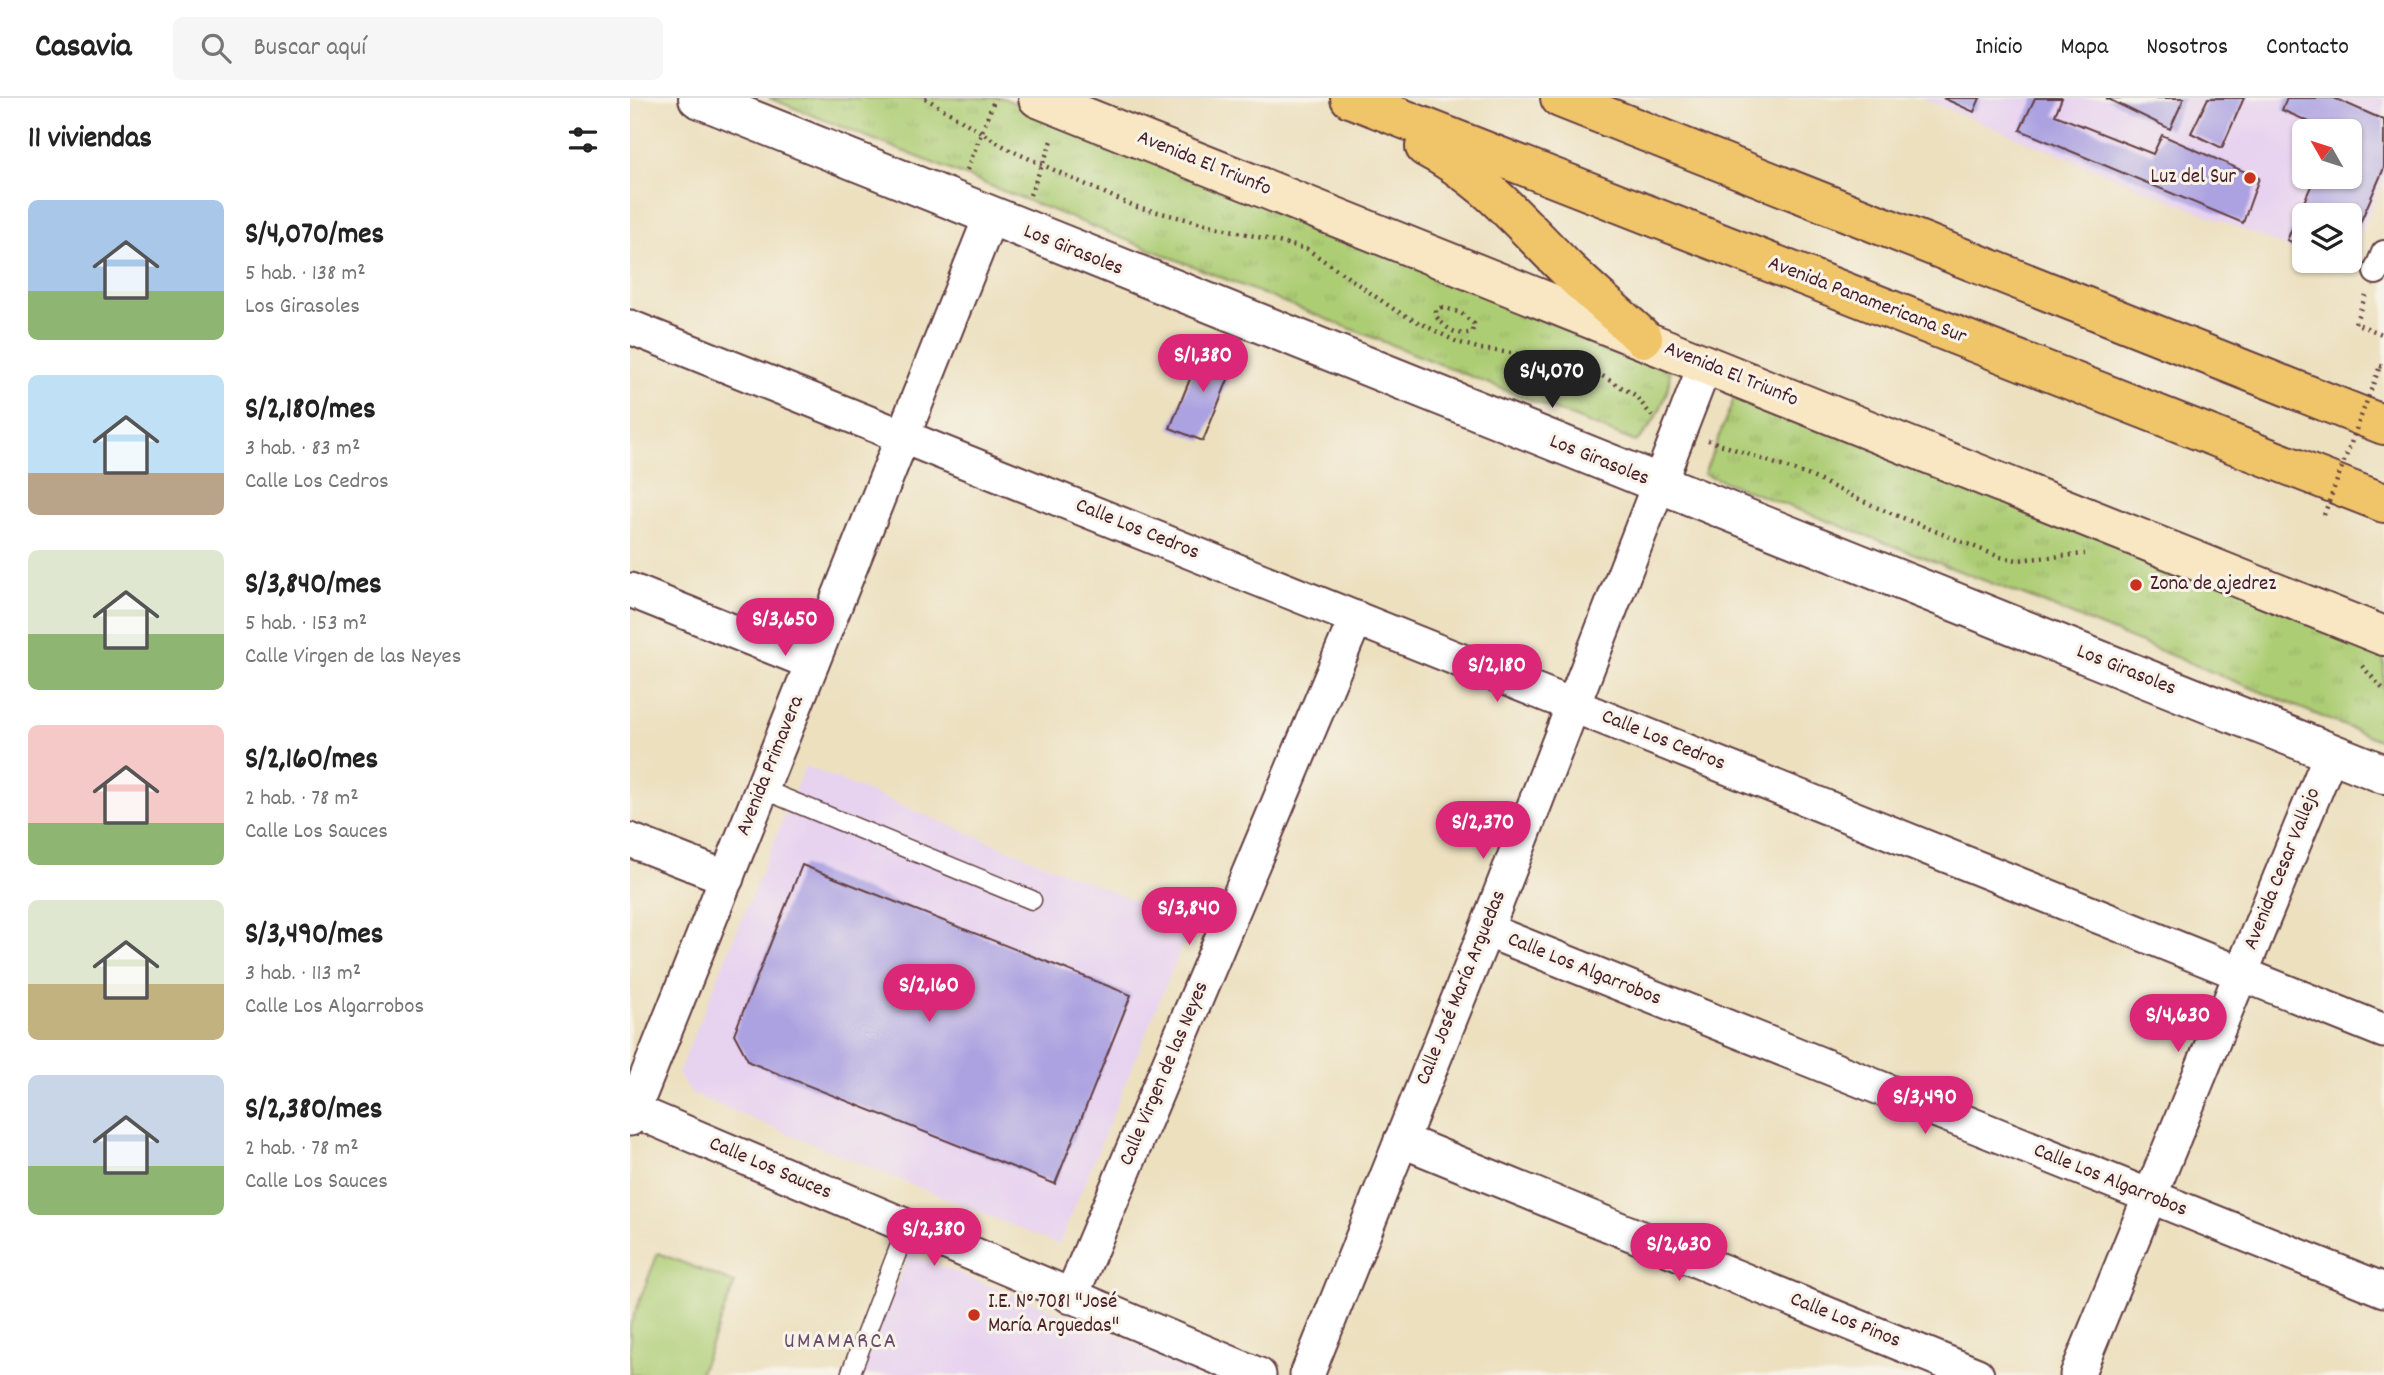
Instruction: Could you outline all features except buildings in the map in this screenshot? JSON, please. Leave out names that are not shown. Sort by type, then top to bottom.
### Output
[{"type":"highway","points":[[1338,98],[1458,164],[1502,200],[1567,269],[1643,338]]},
{"type":"highway","name":"Avenida Panamericana Sur","points":[[1350,98],[2384,503]]},
{"type":"highway","points":[[1560,98],[2384,425]]},
{"type":"main road","name":"Avenida El Triunfo","points":[[1051,103],[2384,636]]},
{"type":"street","name":"Los Girasoles","points":[[698,98],[1004,223],[2384,774]]},
{"type":"street","name":"Avenida Primavera","points":[[631,1113],[903,437],[1004,223]]},
{"type":"street","name":"Calle Los Cedros","points":[[630,327],[2384,1031]]},
{"type":"street","name":"Calle José María Arguedas","points":[[1307,1375],[1486,930],[1705,365]]},
{"type":"street","points":[[630,590],[812,663]]},
{"type":"street","name":"Calle Virgen de las Neyes","points":[[1071,1297],[1356,618]]},
{"type":"street","name":"Avenida Cesar Vallejo","points":[[2077,1375],[2331,753]]},
{"type":"street","points":[[630,840],[727,878]]},
{"type":"street","name":"Calle Los Algarrobos","points":[[1486,930],[2384,1290]]},
{"type":"street","name":"Calle Los Sauces","points":[[631,1113],[1259,1375]]},
{"type":"street","name":"Calle Los Pinos","points":[[1401,1140],[1978,1375]]},
{"type":"lane","points":[[762,789],[1032,900]]},
{"type":"lane","points":[[850,1375],[907,1227]]},
{"type":"path","points":[[955,203],[995,98]]},
{"type":"path","points":[[1004,223],[1051,103]]},
{"type":"path","points":[[2380,262],[2355,323],[2384,335]]},
{"type":"path","points":[[1438,309],[1451,309],[1469,318],[1474,324],[1472,332],[1451,331],[1436,316],[1438,309]]},
{"type":"path","points":[[1447,338],[1451,331]]},
{"type":"path","points":[[2324,515],[2382,366]]},
{"type":"shaded area","name":"Luz del Sur","points":[[1921,98],[2384,98],[2384,179],[2362,229],[2362,203],[2292,203],[2292,250]]},
{"type":"shaded area","points":[[805,766],[1191,924],[1059,1245],[692,1094],[678,1074]]},
{"type":"shaded area","name":"I.E. N° 7081 \"José María Arguedas\"","points":[[909,1254],[1219,1375],[860,1375]]},
{"type":"green space","points":[[769,98],[1003,98],[1669,367],[1665,397],[1655,418],[1636,442]]},
{"type":"green space","points":[[1738,388],[2384,645],[2384,742],[2033,599],[1704,474]]},
{"type":"green space","points":[[658,1253],[735,1283],[699,1375],[630,1375],[630,1325]]},
{"type":"place","name":"Luz del Sur","points":[[2250,178]]},
{"type":"place","name":"Zona de ajedrez","points":[[2136,585]]},
{"type":"place","name":"I.E. N° 7081 \"José María Arguedas\"","points":[[974,1315]]},
{"type":"district","name":"UMAMARCA","points":[[841,1342]]}]
